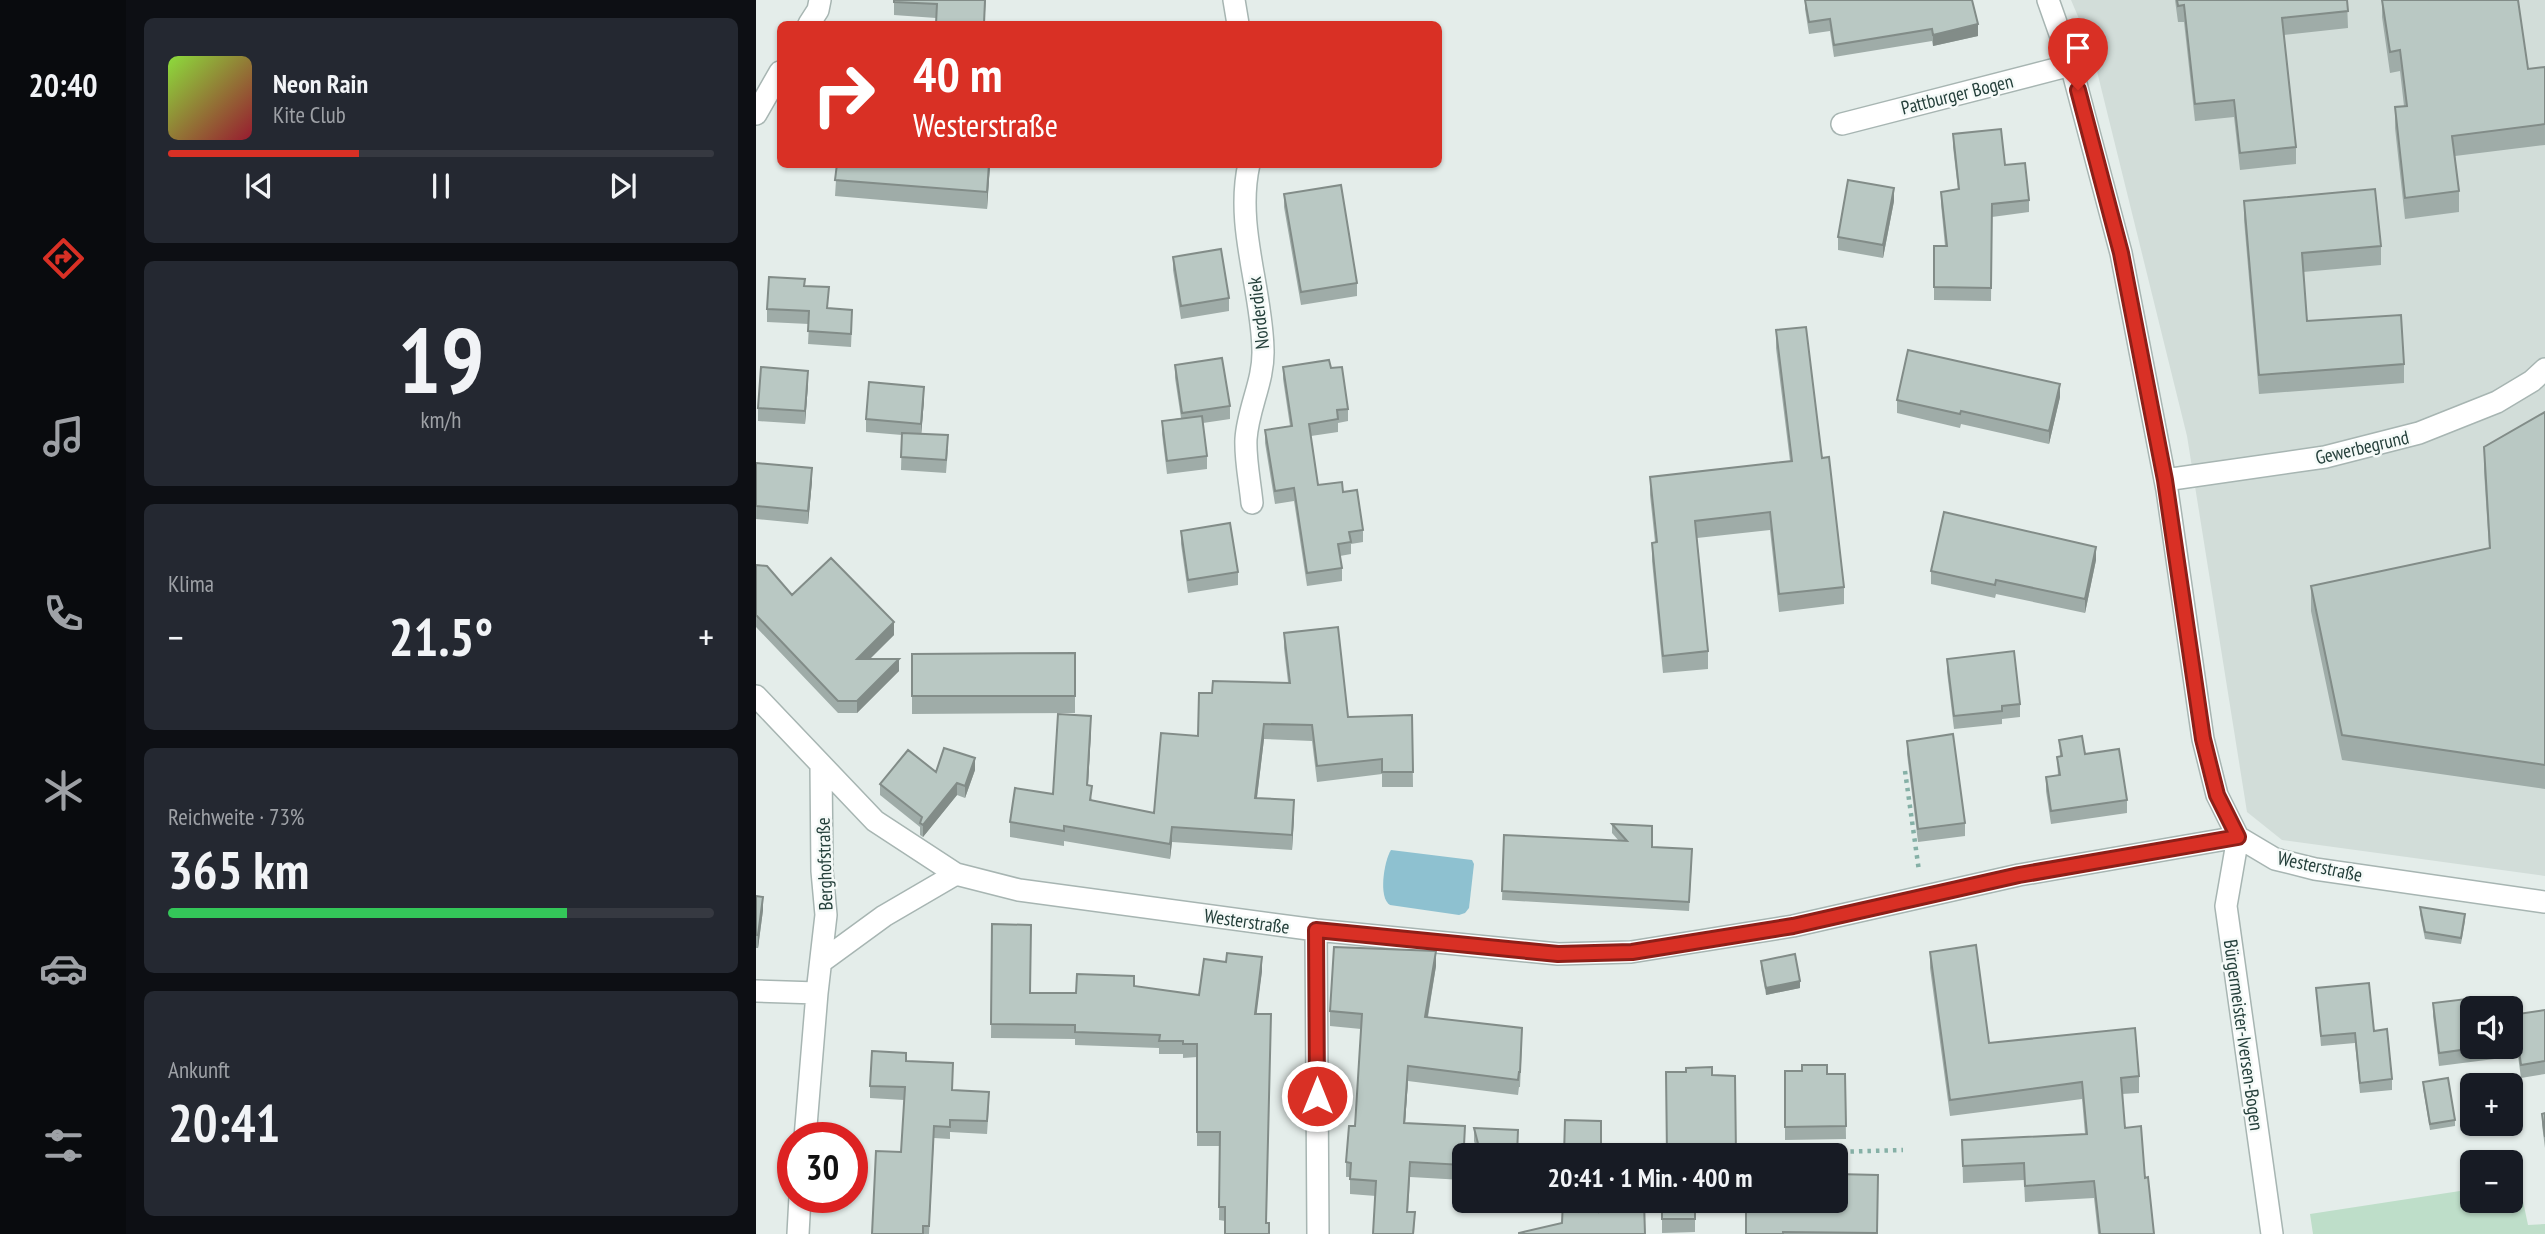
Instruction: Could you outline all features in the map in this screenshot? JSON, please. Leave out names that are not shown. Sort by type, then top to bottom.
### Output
[{"type":"street","points":[[811,21],[818,10],[820,0]]},
{"type":"street","points":[[1234,0],[1238,21]]},
{"type":"street","points":[[2049,0],[2071,65],[2121,253],[2165,480],[2203,739],[2217,795],[2238,837]]},
{"type":"street","name":"Pattburger Bogen","points":[[1842,124],[2071,65]]},
{"type":"street","points":[[756,114],[777,77]]},
{"type":"street","name":"Norderdiek","points":[[1248,168],[1246,220],[1264,349],[1262,375],[1246,439],[1252,503]]},
{"type":"street","name":"Gewerbegrund","points":[[2165,480],[2325,457],[2419,433],[2497,402],[2532,381],[2545,369]]},
{"type":"street","name":"Westerstraße","points":[[756,696],[875,821],[957,874],[1019,890],[1316,930],[1558,954],[1632,952],[1793,926],[2019,875],[2238,837],[2275,859],[2315,869],[2545,902]]},
{"type":"street","name":"Berghofstraße","points":[[806,1122],[826,915],[822,872],[821,765]]},
{"type":"street","name":"Bürgermeister-Iversen-Bogen","points":[[2238,837],[2226,906],[2272,1234]]},
{"type":"street","points":[[821,962],[884,916],[957,874]]},
{"type":"street","points":[[1316,930],[1318,1234]]},
{"type":"street","points":[[756,991],[817,993]]},
{"type":"street","points":[[798,1234],[799,1213]]},
{"type":"path","points":[[1905,771],[1922,896]]},
{"type":"path","points":[[1848,1152],[1903,1150]]},
{"type":"shaded area","points":[[2071,0],[2545,0],[2545,876],[2282,840],[2247,812],[2187,436],[2091,47]]},
{"type":"green space","points":[[2460,1191],[2460,1213],[2523,1213],[2523,1201],[2528,1225],[2545,1224],[2545,1234],[2313,1234],[2310,1214]]},
{"type":"water","points":[[1391,850],[1472,860],[1474,864],[1469,908],[1459,915],[1390,905],[1386,901],[1383,887],[1384,870]]},
{"type":"building","points":[[985,0],[984,21],[936,21],[937,4],[894,2]]},
{"type":"building","points":[[1805,0],[1972,0],[1978,24],[1933,35],[1932,29],[1834,45],[1830,19],[1809,22]]},
{"type":"building","points":[[2177,0],[2347,0],[2348,11],[2282,18],[2296,147],[2240,153],[2234,100],[2195,104],[2184,5],[2178,6]]},
{"type":"building","points":[[2382,0],[2518,0],[2528,69],[2545,67],[2545,124],[2452,136],[2459,191],[2405,198],[2395,107],[2407,106],[2400,50],[2390,52]]},
{"type":"building","points":[[2001,129],[2005,165],[2025,163],[2029,200],[1992,204],[1991,288],[1934,287],[1934,246],[1947,246],[1941,192],[1959,189],[1953,134]]},
{"type":"building","points":[[836,168],[989,168],[987,192],[835,180]]},
{"type":"building","points":[[1848,180],[1894,188],[1883,245],[1838,237]]},
{"type":"building","points":[[1341,185],[1357,283],[1301,292],[1284,194]]},
{"type":"building","points":[[2375,189],[2381,246],[2302,253],[2307,321],[2401,315],[2404,364],[2259,375],[2244,201]]},
{"type":"building","points":[[1221,249],[1229,298],[1181,306],[1173,257]]},
{"type":"building","points":[[769,277],[805,279],[804,286],[829,287],[827,308],[852,310],[851,334],[808,331],[809,311],[767,309]]},
{"type":"building","points":[[1806,327],[1822,458],[1829,457],[1844,587],[1779,594],[1770,512],[1695,521],[1708,651],[1663,656],[1652,543],[1657,542],[1650,477],[1792,461],[1776,330]]},
{"type":"building","points":[[1908,350],[2060,384],[2049,431],[1897,400]]},
{"type":"building","points":[[1222,358],[1230,406],[1182,413],[1175,365]]},
{"type":"building","points":[[1329,360],[1331,368],[1342,367],[1348,409],[1337,410],[1338,419],[1309,424],[1318,485],[1342,482],[1343,492],[1357,490],[1363,530],[1349,532],[1351,542],[1338,544],[1342,568],[1307,573],[1294,488],[1275,491],[1265,430],[1292,426],[1283,367]]},
{"type":"building","points":[[761,367],[808,371],[805,411],[758,408]]},
{"type":"building","points":[[869,382],[924,387],[921,424],[866,419]]},
{"type":"building","points":[[2545,412],[2545,765],[2342,735],[2311,586],[2490,548],[2484,447]]},
{"type":"building","points":[[1202,416],[1207,456],[1167,461],[1162,421]]},
{"type":"building","points":[[902,433],[948,435],[946,460],[901,457]]},
{"type":"building","points":[[756,463],[812,468],[808,511],[756,506]]},
{"type":"building","points":[[1944,512],[2096,547],[2085,599],[1996,580],[1995,585],[1931,571]]},
{"type":"building","points":[[1230,523],[1238,572],[1188,580],[1181,531]]},
{"type":"building","points":[[831,558],[894,622],[857,659],[899,659],[857,701],[838,701],[756,615],[756,565],[767,566],[792,595]]},
{"type":"building","points":[[1338,627],[1348,717],[1412,715],[1413,772],[1382,772],[1382,759],[1317,766],[1312,725],[1264,724],[1255,798],[1294,800],[1292,835],[1172,827],[1170,844],[1064,826],[1064,831],[1010,822],[1015,788],[1053,794],[1058,714],[1091,716],[1087,785],[1092,786],[1090,800],[1154,813],[1161,733],[1198,736],[1199,693],[1212,693],[1213,681],[1290,683],[1284,633]]},
{"type":"building","points":[[2014,651],[2020,704],[2002,706],[2002,711],[1954,716],[1947,659]]},
{"type":"building","points":[[1075,653],[1075,696],[912,696],[912,654]]},
{"type":"building","points":[[1953,734],[1965,823],[1918,829],[1907,741]]},
{"type":"building","points":[[2082,736],[2085,754],[2119,749],[2127,800],[2051,811],[2046,777],[2060,775],[2057,757],[2062,756],[2059,740]]},
{"type":"building","points":[[944,748],[975,758],[965,786],[957,783],[923,825],[920,823],[922,817],[880,784],[908,750],[936,772]]},
{"type":"building","points":[[1612,824],[1652,826],[1652,847],[1692,849],[1689,902],[1502,891],[1504,835],[1627,841]]},
{"type":"building","points":[[756,896],[763,897],[758,935],[756,935]]},
{"type":"building","points":[[2420,907],[2465,914],[2461,938],[2425,932]]},
{"type":"building","points":[[992,924],[1031,925],[1030,993],[1076,993],[1077,974],[1134,976],[1134,986],[1199,995],[1204,959],[1226,962],[1227,953],[1262,957],[1255,1014],[1271,1014],[1266,1223],[1269,1223],[1269,1234],[1225,1234],[1225,1207],[1219,1207],[1220,1132],[1197,1132],[1197,1044],[1159,1041],[1160,1035],[1075,1032],[1075,1025],[991,1024]]},
{"type":"building","points":[[1976,945],[1989,1043],[2135,1028],[2139,1076],[2121,1078],[2125,1128],[2141,1126],[2145,1178],[2148,1177],[2154,1234],[2100,1234],[2094,1181],[2025,1186],[2024,1163],[1963,1166],[1962,1140],[2087,1134],[2082,1082],[1950,1100],[1930,952]]},
{"type":"building","points":[[1334,947],[1436,951],[1425,1017],[1522,1028],[1518,1080],[1408,1066],[1404,1123],[1465,1126],[1464,1143],[1452,1143],[1452,1164],[1410,1162],[1407,1212],[1415,1212],[1413,1234],[1373,1234],[1376,1181],[1350,1179],[1351,1163],[1346,1162],[1349,1126],[1355,1126],[1362,1014],[1330,1011]]},
{"type":"building","points":[[1795,954],[1800,981],[1766,988],[1761,961]]},
{"type":"building","points":[[2369,983],[2374,1031],[2387,1029],[2392,1079],[2360,1083],[2355,1033],[2321,1036],[2316,988]]},
{"type":"building","points":[[2460,1000],[2460,1050],[2439,1053],[2433,1003]]},
{"type":"building","points":[[2545,1010],[2545,1061],[2521,1065],[2523,1013]]},
{"type":"building","points":[[872,1051],[906,1053],[906,1061],[953,1063],[952,1090],[989,1092],[987,1121],[950,1120],[950,1127],[934,1126],[929,1226],[923,1226],[923,1234],[872,1234],[876,1151],[901,1152],[905,1087],[870,1086]]},
{"type":"building","points":[[1802,1065],[1827,1065],[1827,1074],[1845,1074],[1846,1126],[1785,1127],[1785,1071],[1802,1071]]},
{"type":"building","points":[[1712,1067],[1712,1075],[1735,1076],[1736,1143],[1667,1143],[1666,1072],[1686,1072],[1686,1068]]},
{"type":"building","points":[[2448,1078],[2455,1120],[2430,1124],[2423,1082]]},
{"type":"building","points":[[2545,1113],[2545,1137],[2542,1114]]},
{"type":"building","points":[[1565,1120],[1601,1121],[1601,1143],[1564,1143]]},
{"type":"building","points":[[1474,1128],[1518,1130],[1517,1143],[1478,1143]]},
{"type":"building","points":[[1848,1174],[1878,1175],[1877,1233],[1746,1234],[1746,1213],[1848,1213]]},
{"type":"building","points":[[1562,1213],[1644,1213],[1645,1234],[1519,1234],[1562,1223]]},
{"type":"building","points":[[1662,1213],[1695,1213],[1695,1219],[1662,1219]]},
{"type":"route","points":[[1317,1096],[1316,930],[1558,954],[1632,952],[1793,926],[2019,875],[2238,837],[2217,795],[2203,739],[2165,480],[2121,253],[2078,90]]}]
